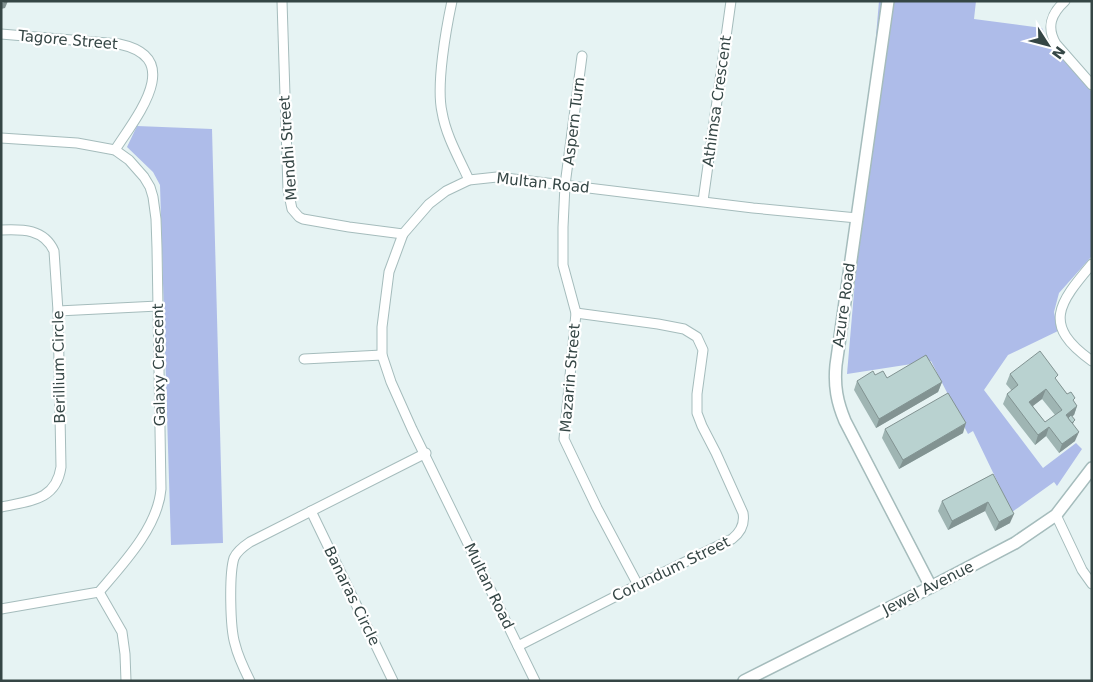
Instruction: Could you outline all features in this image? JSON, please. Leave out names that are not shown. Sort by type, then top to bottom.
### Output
[{"type":"street","name":"Mendhi Street","points":[[282,1],[288,190],[292,209],[299,217],[314,222],[403,234]]},
{"type":"street","points":[[452,1],[440,100],[445,125],[469,180]]},
{"type":"street","name":"Athimsa Crescent","points":[[703,201],[731,1]]},
{"type":"street","name":"Azure Road","points":[[888,1],[836,365],[835,392],[846,421],[931,588]]},
{"type":"street","points":[[1065,1],[1053,14],[1050,22],[1052,37],[1092,85]]},
{"type":"street","name":"Tagore Street","points":[[1,34],[119,44],[131,46],[146,55],[152,70],[151,89],[115,150]]},
{"type":"street","name":"Aspern Turn","points":[[565,185],[582,56]]},
{"type":"street","points":[[1,138],[48,140],[115,150]]},
{"type":"street","name":"Galaxy Crescent","points":[[99,592],[147,529],[160,500],[161,428],[157,238],[153,197],[150,187],[136,167],[115,150]]},
{"type":"street","name":"Multan Road","points":[[535,681],[390,382],[382,355],[382,327],[388,278],[403,234],[437,197],[469,180],[497,177],[857,218]]},
{"type":"street","name":"Mazarin Street","points":[[565,185],[562,255],[576,312],[564,439],[597,508],[638,585]]},
{"type":"street","name":"Berillium Circle","points":[[1,230],[29,230],[36,232],[52,245],[54,251],[58,311],[60,475],[52,489],[45,495],[1,507]]},
{"type":"street","points":[[1092,264],[1065,297],[1060,309],[1059,319],[1066,338],[1092,361]]},
{"type":"street","points":[[58,311],[158,306]]},
{"type":"street","name":"Corundum Street","points":[[518,646],[732,539],[742,529],[744,522],[743,513],[697,413],[697,394],[703,350],[697,337],[684,329],[576,312]]},
{"type":"street","points":[[304,359],[382,355]]},
{"type":"street","points":[[250,681],[234,644],[233,633],[231,590],[235,556],[239,550],[250,542],[426,453]]},
{"type":"street","name":"Jewel Avenue","points":[[744,681],[931,588],[1015,543],[1056,515],[1092,468]]},
{"type":"street","name":"Banaras Circle","points":[[311,511],[393,681]]},
{"type":"street","points":[[1056,515],[1082,570],[1092,584]]},
{"type":"street","points":[[1,609],[99,592],[122,632],[126,681]]},
{"type":"shaded area","points":[[879,1],[976,1],[974,19],[1042,28],[1049,44],[1092,92],[1092,256],[1059,293],[1054,312],[1058,331],[1008,355],[984,390],[1043,468],[1076,443],[1082,449],[1057,486],[1054,482],[1012,512],[973,431],[968,434],[931,361],[847,374]]},
{"type":"shaded area","points":[[137,126],[212,129],[223,543],[171,545],[160,185],[153,172],[127,147]]},
{"type":"building","points":[[1040,351],[1058,375],[1055,378],[1067,394],[1071,392],[1075,398],[1073,400],[1077,406],[1066,415],[1079,432],[1062,444],[1049,427],[1038,435],[1007,394],[1018,385],[1010,374]],"holes":[[[1046,389],[1062,410],[1045,422],[1029,402]]]},
{"type":"building","points":[[926,355],[942,382],[879,419],[857,381],[873,371],[875,375],[883,371],[887,378]]},
{"type":"building","points":[[948,393],[966,423],[903,460],[885,429]]},
{"type":"building","points":[[1071,415],[1075,420],[1072,423],[1068,418]]},
{"type":"building","points":[[993,474],[1014,514],[999,522],[988,502],[952,521],[942,501]]}]
